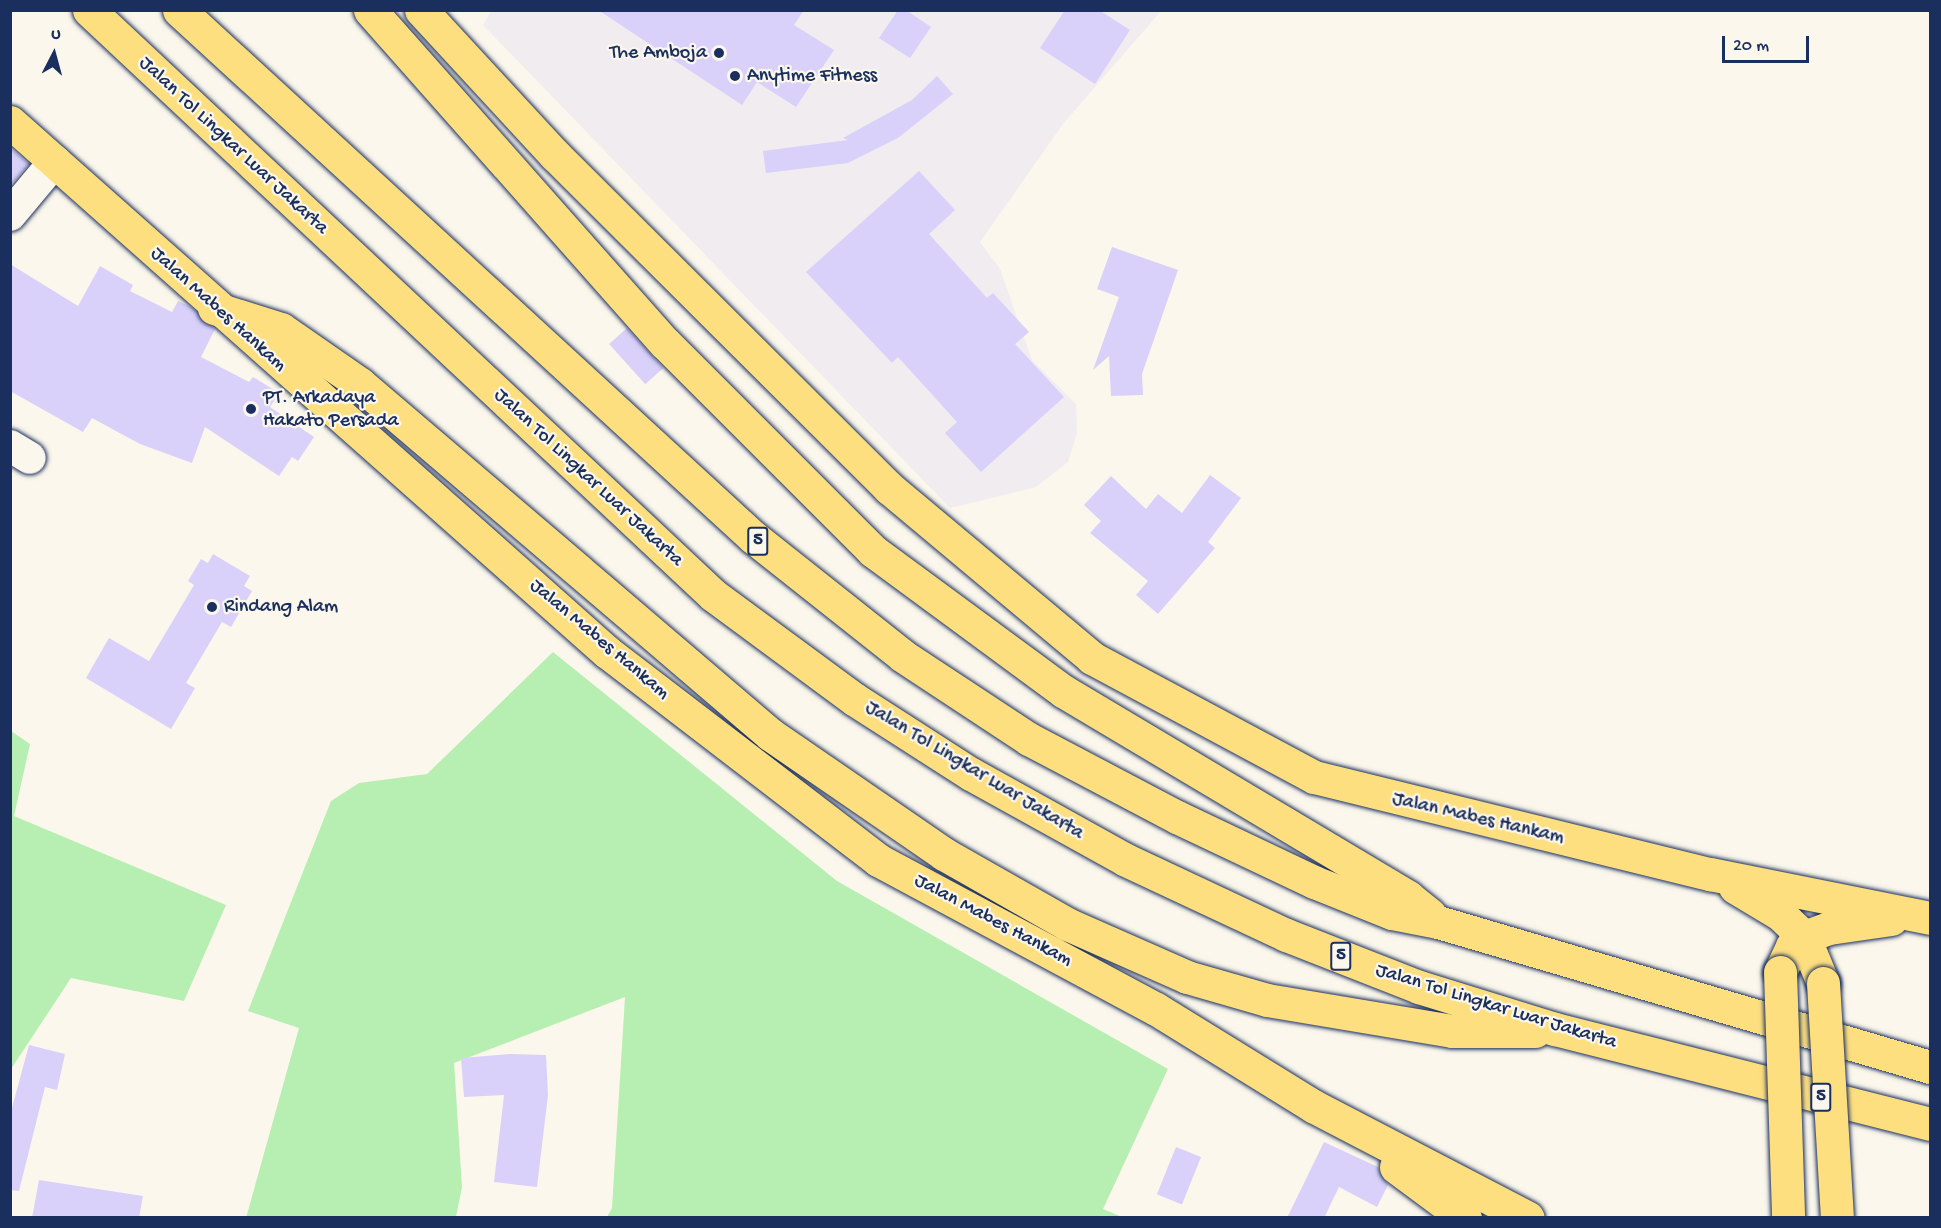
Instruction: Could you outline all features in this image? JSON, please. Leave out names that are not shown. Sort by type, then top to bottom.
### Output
[{"type":"main road","name":"Jalan Tol Lingkar Luar Jakarta","points":[[89,10],[714,595],[854,699],[971,774],[1126,860],[1286,934],[1419,987],[1555,1029],[1930,1124]]},
{"type":"main road","name":"5","points":[[179,10],[753,537],[903,656],[1029,739],[1178,817],[1314,882],[1392,913],[1438,922],[1930,1067]]},
{"type":"main road","points":[[370,10],[665,343],[873,551],[1063,691],[1408,897],[1438,922]]},
{"type":"main road","name":"Jalan Mabes Hankam","points":[[421,10],[555,155],[889,488],[1092,658],[1314,777],[1710,874],[1930,919]]},
{"type":"main road","name":"Jalan Mabes Hankam","points":[[10,122],[214,308],[607,652],[878,860],[1156,1009],[1313,1106],[1528,1218]]},
{"type":"main road","points":[[214,308],[281,329],[360,384],[771,735],[944,854],[1067,924],[1187,977],[1268,1000],[1452,1031],[1499,1034],[1555,1029]]},
{"type":"main road","name":"Jalan Mabes Hankam","points":[[1710,874],[1748,893],[1804,937],[1823,983],[1837,1218]]},
{"type":"main road","name":"Jalan Mabes Hankam","points":[[1804,937],[1873,920],[1930,919]]},
{"type":"main road","points":[[1788,1218],[1780,972],[1792,946],[1804,937]]},
{"type":"main road","name":"Jalan Mabes Hankam","points":[[1313,1106],[1465,1218]]},
{"type":"street","points":[[10,215],[55,161]]},
{"type":"shaded area","points":[[492,10],[1161,11],[1063,124],[980,242],[1000,269],[1032,360],[1076,404],[1077,433],[1068,462],[1036,487],[950,508],[483,25]]},
{"type":"green space","points":[[553,652],[837,881],[1168,1069],[1103,1209],[1122,1217],[607,1217],[612,1208],[625,997],[454,1063],[462,1187],[456,1217],[246,1218],[299,1028],[248,1011],[331,801],[359,783],[427,774]]},
{"type":"green space","points":[[11,731],[30,744],[14,816],[226,905],[184,1001],[71,978],[11,1069]]},
{"type":"building","name":"The Amboja","points":[[598,10],[804,10],[794,25],[834,50],[796,107],[757,82],[742,105]]},
{"type":"building","points":[[898,10],[906,10],[931,27],[910,58],[879,38]]},
{"type":"building","points":[[1065,10],[1099,10],[1130,30],[1095,84],[1040,48]]},
{"type":"building","points":[[937,76],[953,94],[898,138],[848,163],[766,173],[763,151],[848,140],[843,138],[912,100]]},
{"type":"building","points":[[10,148],[29,164],[10,186]]},
{"type":"building","points":[[919,171],[955,210],[929,234],[987,298],[993,293],[1029,332],[1015,344],[1064,397],[981,472],[945,433],[957,422],[898,357],[892,363],[806,272]]},
{"type":"building","points":[[1112,247],[1178,270],[1142,374],[1143,395],[1111,396],[1109,356],[1093,370],[1119,297],[1097,289]]},
{"type":"building","points":[[10,264],[78,306],[100,266],[133,285],[130,291],[172,312],[178,301],[191,307],[215,329],[201,357],[249,382],[253,377],[279,393],[270,407],[314,437],[298,461],[292,457],[279,476],[205,427],[192,463],[140,444],[92,418],[83,432],[10,391]]},
{"type":"building","points":[[627,328],[663,368],[645,384],[609,344]]},
{"type":"building","points":[[1210,475],[1241,498],[1208,542],[1215,548],[1158,614],[1136,595],[1148,581],[1090,533],[1101,521],[1084,505],[1111,476],[1146,509],[1158,494],[1182,513]]},
{"type":"building","points":[[213,554],[250,576],[244,586],[252,591],[231,627],[222,622],[186,683],[195,688],[171,729],[86,678],[109,638],[149,661],[194,585],[188,581],[201,559],[208,563]]},
{"type":"building","points":[[29,1045],[65,1054],[57,1090],[45,1087],[19,1191],[10,1190],[10,1115]]},
{"type":"building","points":[[511,1054],[546,1055],[548,1095],[537,1187],[494,1182],[504,1095],[464,1097],[461,1058]]},
{"type":"building","points":[[1324,1142],[1378,1167],[1388,1185],[1377,1207],[1339,1187],[1324,1218],[1287,1218]]},
{"type":"building","points":[[1176,1147],[1201,1157],[1182,1204],[1157,1194]]},
{"type":"building","points":[[39,1180],[143,1196],[139,1218],[32,1218]]},
{"type":"place","name":"The Amboja","points":[[719,53]]},
{"type":"place","name":"Anytime Fitness","points":[[735,76]]},
{"type":"place","name":"PT. Arkadaya Hakato Persada","points":[[251,409]]},
{"type":"place","name":"Rindang Alam","points":[[212,607]]}]
